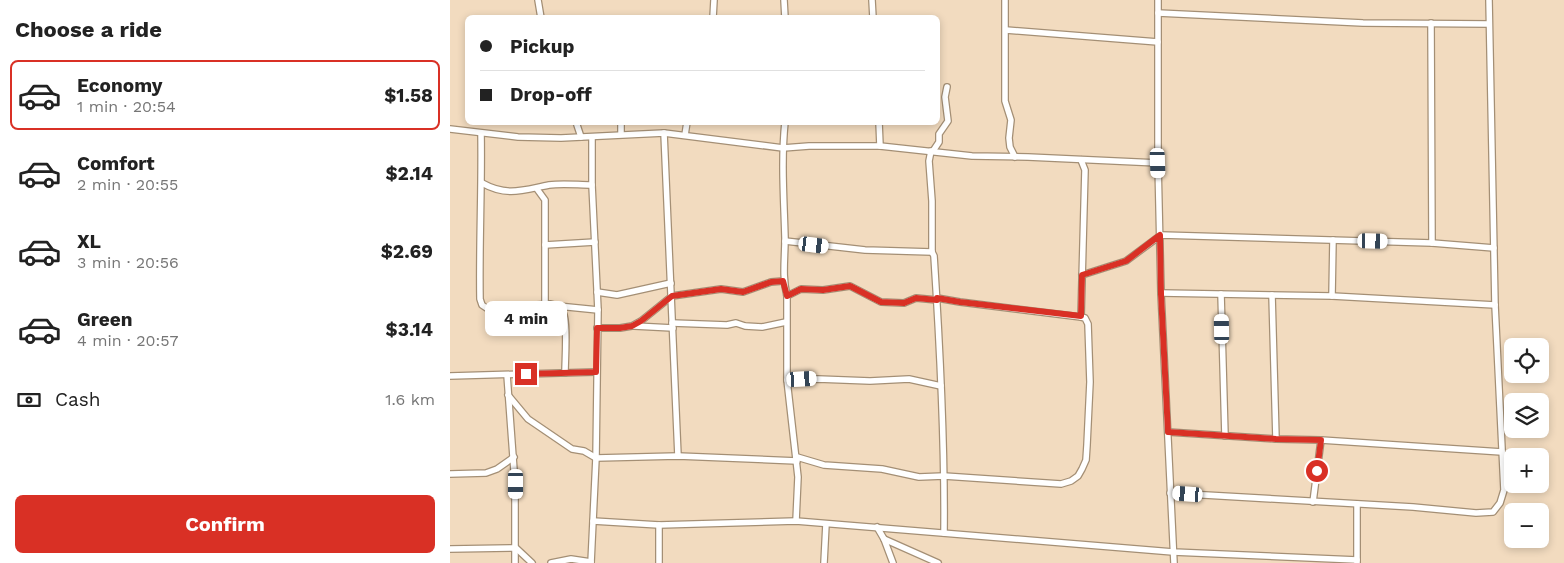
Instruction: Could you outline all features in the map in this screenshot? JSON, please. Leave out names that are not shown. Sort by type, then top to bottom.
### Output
[{"type":"street","points":[[538,0],[540,15]]},
{"type":"street","points":[[713,15],[714,0]]},
{"type":"street","points":[[784,0],[785,15]]},
{"type":"street","points":[[872,0],[873,15]]},
{"type":"street","points":[[1005,0],[1005,101],[1011,120],[1010,147],[1015,157]]},
{"type":"street","points":[[1158,0],[1158,163],[1161,294],[1174,563]]},
{"type":"street","points":[[1170,493],[1476,513],[1493,512],[1500,503],[1504,490],[1495,305],[1489,0]]},
{"type":"street","points":[[1158,12],[1363,23],[1489,24]]},
{"type":"street","points":[[1431,24],[1432,243]]},
{"type":"street","points":[[1006,30],[1158,42]]},
{"type":"street","points":[[944,533],[941,386],[937,299],[934,256],[932,252],[932,201],[929,161],[932,151],[939,142],[939,134],[948,121],[945,97],[947,87]]},
{"type":"street","points":[[577,125],[581,137]]},
{"type":"street","points":[[621,125],[621,134]]},
{"type":"street","points":[[685,135],[687,125]]},
{"type":"street","points":[[785,125],[783,148],[785,241],[783,281],[787,296],[787,380],[797,459],[796,521]]},
{"type":"street","points":[[879,125],[880,146]]},
{"type":"street","points":[[450,129],[518,137],[592,137],[664,133],[783,148],[880,146],[972,156],[1158,163]]},
{"type":"street","points":[[481,133],[482,183],[479,250],[480,299],[482,305],[488,309],[545,305],[598,310]]},
{"type":"street","points":[[664,133],[678,456]]},
{"type":"street","points":[[551,563],[571,559],[591,562],[596,458],[598,310],[592,185],[592,137]]},
{"type":"street","points":[[1081,160],[1085,170],[1081,316]]},
{"type":"street","points":[[482,183],[502,192],[537,189],[549,185],[592,185]]},
{"type":"street","points":[[537,189],[545,200],[545,305]]},
{"type":"street","points":[[1082,275],[1126,261],[1160,235],[1432,243],[1494,248]]},
{"type":"street","points":[[1332,296],[1333,240]]},
{"type":"street","points":[[785,241],[865,250],[932,252]]},
{"type":"street","points":[[545,245],[595,242]]},
{"type":"street","points":[[632,326],[672,296],[721,289],[743,292],[771,282],[783,281]]},
{"type":"street","points":[[597,292],[616,295],[671,283]]},
{"type":"street","points":[[508,394],[528,419],[572,449],[584,451],[596,458],[678,456],[797,459],[824,465],[882,469],[919,478],[944,476],[1051,484],[1071,481],[1078,476],[1086,460],[1090,382],[1088,324],[1086,318],[937,299],[916,298],[904,303],[881,302],[850,286],[823,290],[801,289],[787,296]]},
{"type":"street","points":[[1161,294],[1332,296],[1495,305]]},
{"type":"street","points":[[1221,294],[1224,436]]},
{"type":"street","points":[[1272,295],[1276,439]]},
{"type":"street","points":[[558,306],[563,312],[565,320],[565,373]]},
{"type":"street","points":[[597,328],[727,325],[736,323],[745,326],[762,327],[786,322]]},
{"type":"street","points":[[450,376],[596,372]]},
{"type":"street","points":[[506,375],[514,457],[515,563]]},
{"type":"street","points":[[787,380],[818,378],[870,381],[909,380],[941,386]]},
{"type":"street","points":[[1168,432],[1502,452]]},
{"type":"street","points":[[1314,502],[1321,440]]},
{"type":"street","points":[[450,474],[486,473],[497,469],[514,457]]},
{"type":"street","points":[[593,521],[659,525],[796,521],[1173,552],[1357,561],[1357,504]]},
{"type":"street","points":[[824,563],[826,524]]},
{"type":"street","points":[[659,525],[659,563]]},
{"type":"street","points":[[877,527],[884,539],[893,563]]},
{"type":"street","points":[[884,539],[938,563]]},
{"type":"street","points":[[450,549],[516,548],[532,563]]},
{"type":"route","points":[[526,374],[596,372],[597,328],[632,326],[672,296],[721,289],[743,292],[771,282],[783,281],[787,296],[801,289],[823,290],[850,286],[881,302],[904,303],[916,298],[937,300],[937,298],[1081,316],[1082,275],[1126,261],[1160,235],[1168,432],[1321,440],[1317,471]]}]
